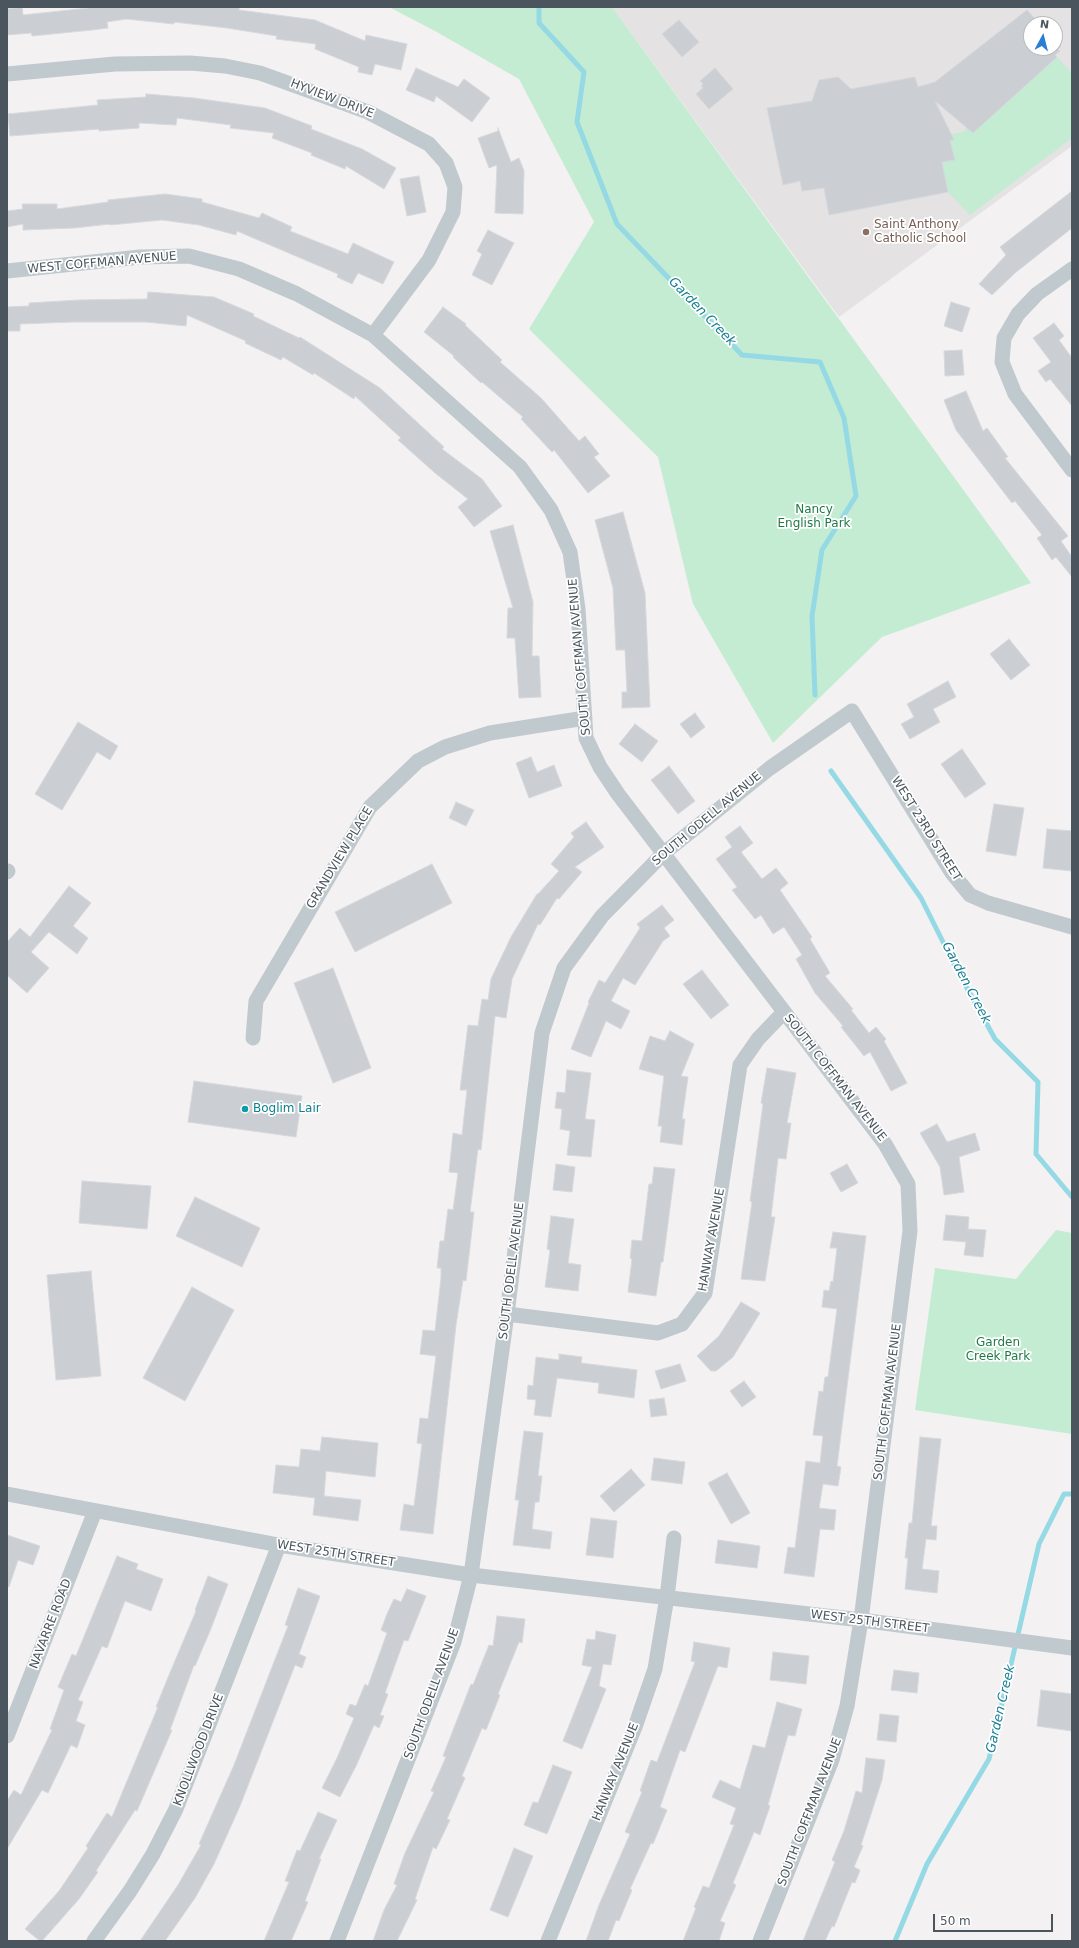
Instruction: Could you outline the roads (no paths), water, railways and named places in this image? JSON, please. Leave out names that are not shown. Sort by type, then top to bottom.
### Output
[{"type":"street","name":"HYVIEW DRIVE","points":[[7,74],[115,64],[190,63],[225,66],[260,73],[368,112],[429,144],[446,163],[455,188],[453,212],[429,260],[372,335]]},
{"type":"street","name":"WEST COFFMAN AVENUE","points":[[7,271],[140,258],[189,256],[239,268],[297,294],[372,335]]},
{"type":"street","points":[[1072,270],[1037,294],[1018,314],[1004,338],[1002,362],[1015,394],[1072,470]]},
{"type":"street","name":"SOUTH COFFMAN AVENUE","points":[[372,335],[520,467],[551,510],[570,552],[578,609],[586,738],[600,767],[618,794],[885,1144],[908,1184],[910,1231],[861,1620],[847,1706],[832,1760],[760,1941]]},
{"type":"street","name":"SOUTH ODELL AVENUE","points":[[337,1941],[454,1642],[470,1575],[507,1314],[542,1033],[564,968],[602,916],[664,853],[770,768],[852,711]]},
{"type":"street","name":"WEST 23RD STREET","points":[[852,711],[952,873],[970,895],[988,903],[1072,927]]},
{"type":"street","name":"GRANDVIEW PLACE","points":[[253,1038],[256,1001],[370,807],[388,789],[418,762],[445,747],[490,733],[585,718]]},
{"type":"street","name":"HANWAY AVENUE","points":[[507,1314],[658,1333],[682,1324],[705,1293],[740,1065],[758,1039],[784,1012]]},
{"type":"street","name":"WEST 25TH STREET","points":[[7,1494],[279,1545],[470,1575],[861,1620],[1072,1648]]},
{"type":"street","name":"NAVARRE ROAD","points":[[7,1736],[95,1511]]},
{"type":"street","points":[[667,1597],[674,1538]]},
{"type":"street","name":"KNOLLWOOD DRIVE","points":[[94,1941],[130,1891],[153,1854],[176,1809],[279,1545]]},
{"type":"street","name":"HANWAY AVENUE","points":[[548,1941],[635,1727],[655,1669],[667,1597]]},
{"type":"waterway","name":"Garden Creek","points":[[539,7],[539,23],[584,72],[577,122],[617,224],[742,355],[820,362],[844,418],[856,496],[822,550],[812,616],[815,695]]},
{"type":"waterway","name":"Garden Creek","points":[[831,771],[921,898],[956,968],[995,1039],[1038,1082],[1036,1154],[1072,1197]]},
{"type":"waterway","name":"Garden Creek","points":[[895,1941],[927,1864],[989,1759],[1039,1544],[1064,1494],[1072,1494]]},
{"type":"place","name":"Saint Anthony Catholic School","points":[[866,232]]},
{"type":"place","name":"Boglim Lair","points":[[245,1109]]},
{"type":"park label","name":"Nancy English Park","points":[[814,517]]},
{"type":"park label","name":"Garden Creek Park","points":[[998,1350]]}]
